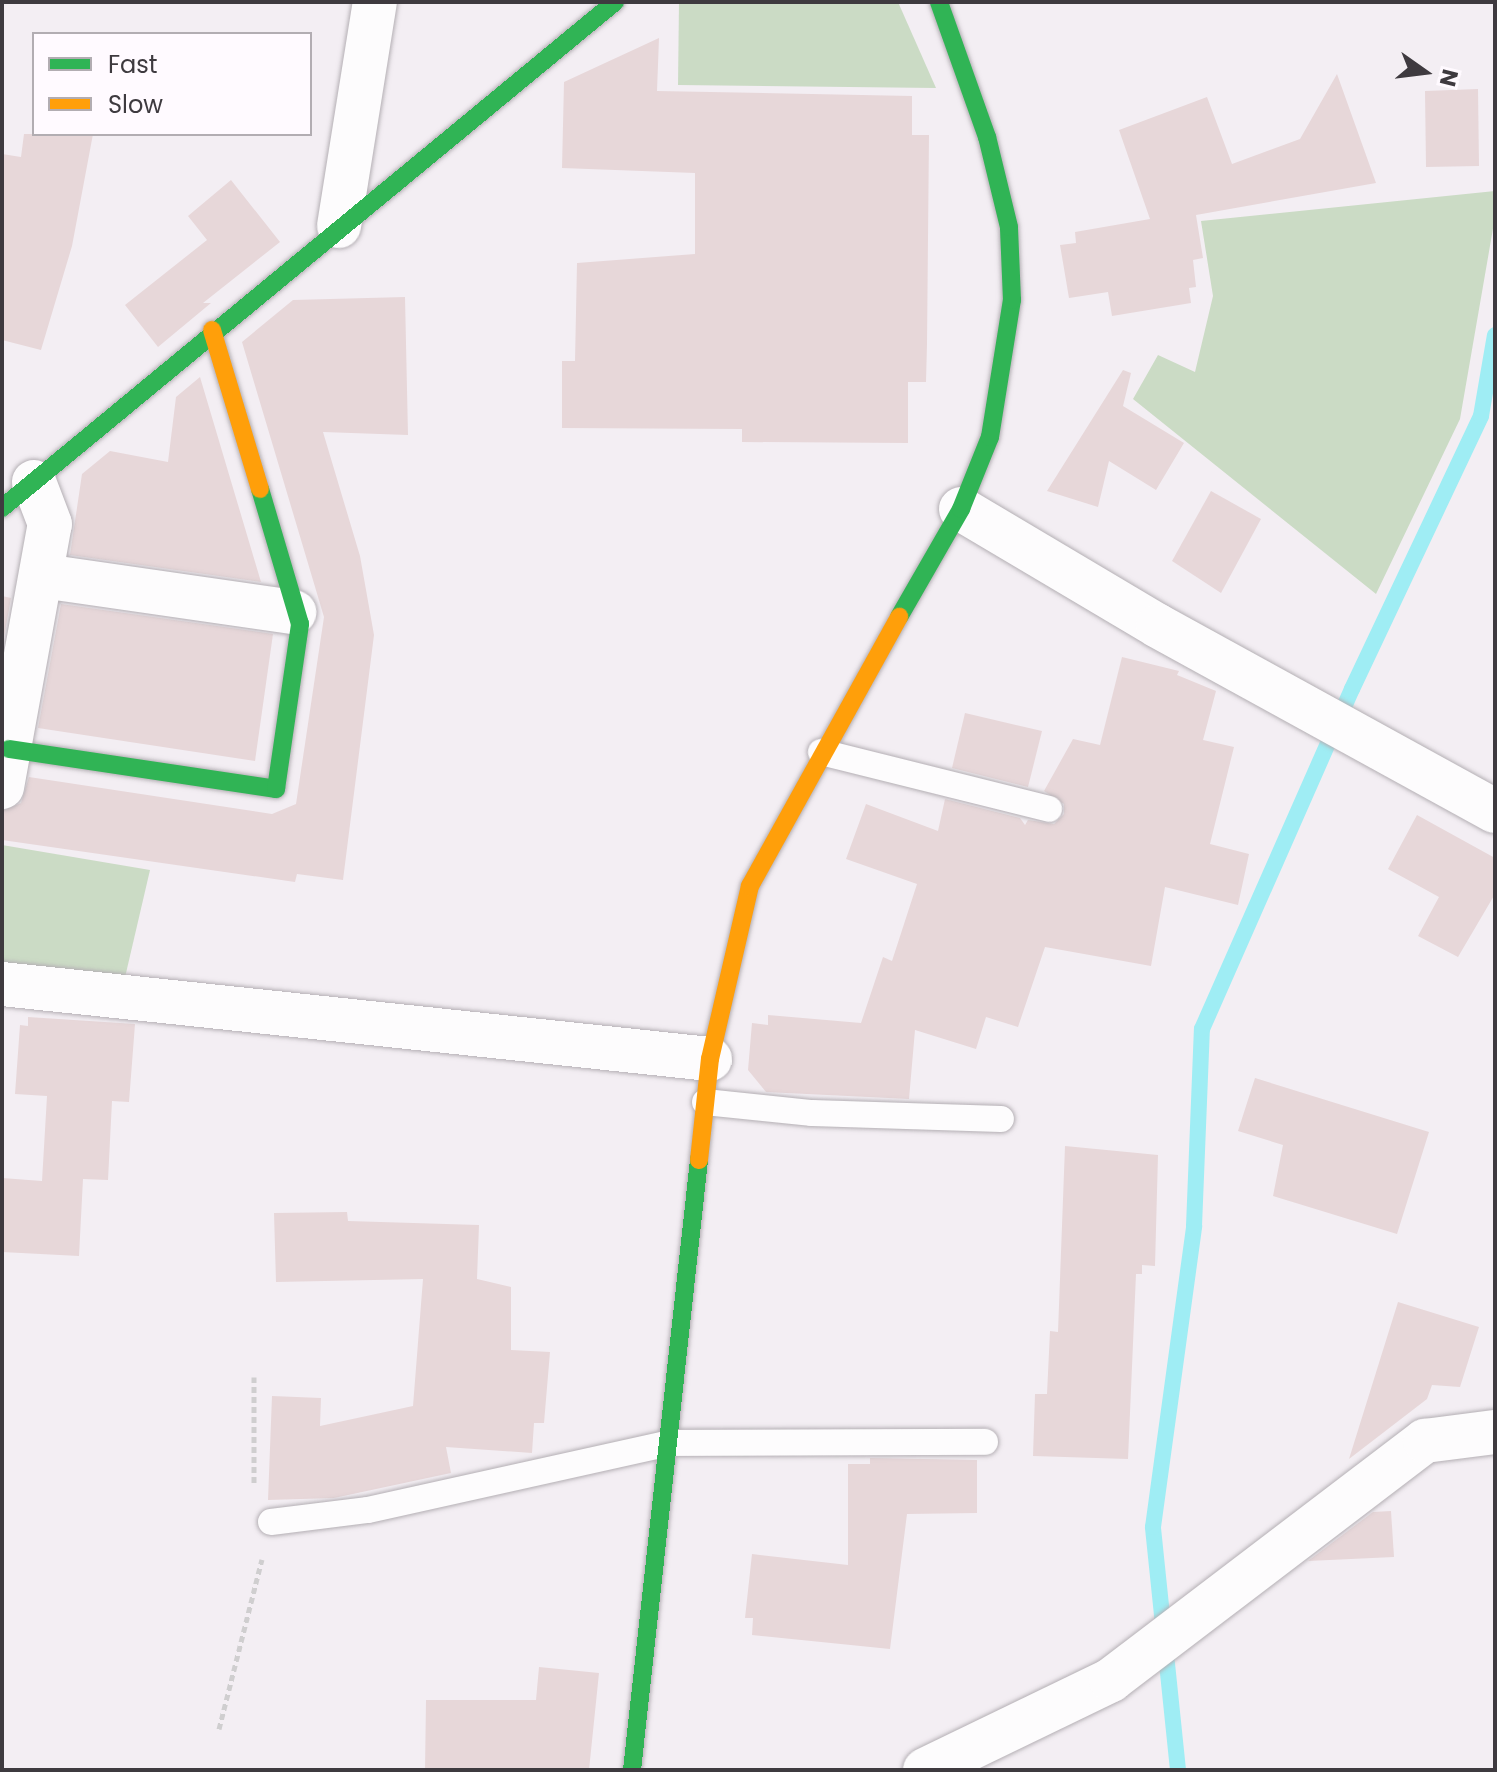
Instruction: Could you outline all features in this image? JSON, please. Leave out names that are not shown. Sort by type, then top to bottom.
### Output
[{"type":"street","points":[[339,226],[375,2]]},
{"type":"street","points":[[212,330],[300,624],[276,789],[6,768],[50,524],[18,495],[212,330],[615,2]]},
{"type":"street","points":[[632,1770],[671,1443],[710,1059],[750,886],[821,752],[961,509],[990,437],[1003,381],[1011,262],[999,179],[939,2]]},
{"type":"street","points":[[961,509],[1158,626],[1495,811]]},
{"type":"street","points":[[43,576],[294,612]]},
{"type":"street","points":[[2,984],[710,1059]]},
{"type":"street","points":[[925,1770],[1111,1680],[1425,1441],[1495,1432]]},
{"type":"lane","points":[[821,752],[1049,809]]},
{"type":"lane","points":[[705,1102],[812,1113],[1001,1119]]},
{"type":"lane","points":[[271,1522],[368,1510],[671,1443],[985,1442]]},
{"type":"path","points":[[219,1729],[271,1522],[254,1499],[254,1377]]},
{"type":"green space","points":[[679,2],[898,2],[936,88],[678,85]]},
{"type":"green space","points":[[1495,191],[1495,217],[1460,419],[1376,594],[1133,399],[1158,355],[1195,372],[1213,296],[1201,221]]},
{"type":"green space","points":[[2,845],[150,870],[123,986],[2,969]]},
{"type":"building","points":[[659,38],[657,91],[912,96],[912,135],[929,135],[927,344],[926,382],[908,382],[908,443],[742,442],[742,429],[562,428],[562,361],[575,361],[577,263],[695,254],[695,173],[562,168],[564,82]]},
{"type":"building","points":[[1337,74],[1376,183],[1196,215],[1203,258],[1193,260],[1196,287],[1189,288],[1191,303],[1112,316],[1108,292],[1069,298],[1060,245],[1076,243],[1075,232],[1150,219],[1119,130],[1207,97],[1232,164],[1300,139]]},
{"type":"building","points":[[1478,89],[1479,166],[1426,167],[1425,91]]},
{"type":"building","points":[[24,134],[93,136],[72,246],[41,350],[2,340],[2,154],[21,157]]},
{"type":"building","points":[[231,180],[280,242],[203,303],[211,303],[158,347],[125,305],[207,240],[188,216]]},
{"type":"building","points":[[405,297],[408,435],[323,432],[360,556],[374,635],[343,880],[297,874],[295,882],[2,840],[2,811],[21,803],[29,777],[272,814],[296,804],[324,617],[242,342],[293,300]]},
{"type":"building","points":[[1123,370],[1131,373],[1123,406],[1184,443],[1156,490],[1109,461],[1098,507],[1047,491]]},
{"type":"building","points":[[200,377],[261,582],[70,555],[82,474],[110,451],[168,462],[176,397]]},
{"type":"building","points":[[1211,491],[1261,519],[1221,593],[1172,561]]},
{"type":"building","points":[[2,596],[11,598],[2,648]]},
{"type":"building","points":[[61,604],[273,634],[255,761],[38,728]]},
{"type":"building","points":[[1122,657],[1179,671],[1177,675],[1216,691],[1203,740],[1234,747],[1210,844],[1249,854],[1238,905],[1165,887],[1151,966],[1045,947],[1018,1027],[986,1017],[976,1049],[915,1030],[909,1099],[766,1092],[748,1070],[752,1023],[768,1025],[768,1015],[861,1023],[883,957],[892,961],[917,884],[846,859],[866,804],[938,831],[945,799],[1020,818],[1025,825],[1028,820],[1054,824],[1064,814],[1064,804],[1044,791],[1073,739],[1100,745]]},
{"type":"building","points":[[965,713],[1042,731],[1028,787],[952,768]]},
{"type":"building","points":[[1417,815],[1495,858],[1495,894],[1458,957],[1418,936],[1439,897],[1388,869]]},
{"type":"building","points":[[28,1017],[135,1024],[129,1102],[112,1101],[108,1180],[83,1179],[79,1256],[2,1252],[2,1178],[42,1181],[47,1096],[15,1094],[20,1025],[28,1026]]},
{"type":"building","points":[[1255,1078],[1429,1132],[1397,1234],[1273,1196],[1283,1145],[1238,1131]]},
{"type":"building","points":[[1065,1146],[1158,1155],[1155,1266],[1142,1265],[1142,1274],[1136,1274],[1128,1459],[1033,1456],[1035,1394],[1047,1394],[1050,1331],[1058,1332]]},
{"type":"building","points":[[347,1212],[348,1221],[479,1225],[477,1279],[511,1287],[511,1350],[550,1352],[544,1423],[534,1423],[532,1453],[446,1447],[451,1473],[334,1498],[268,1500],[272,1396],[321,1398],[320,1426],[413,1406],[423,1279],[276,1282],[274,1213]]},
{"type":"building","points":[[1398,1302],[1479,1327],[1460,1387],[1432,1385],[1427,1399],[1349,1459]]},
{"type":"building","points":[[870,1458],[977,1460],[977,1513],[907,1514],[890,1649],[752,1635],[753,1618],[745,1618],[752,1554],[848,1565],[848,1464],[870,1464]]},
{"type":"building","points":[[1391,1511],[1394,1557],[1308,1561],[1373,1512]]},
{"type":"building","points":[[539,1667],[599,1673],[589,1770],[425,1770],[426,1700],[536,1700]]},
{"type":"waterway","points":[[1178,1770],[1153,1527],[1194,1226],[1202,1029],[1352,689],[1481,416],[1495,335]]},
{"type":"traffic: fast","points":[[2,508],[615,2]]},
{"type":"traffic: fast","points":[[899,617],[961,509],[990,437],[1012,300],[1009,227],[987,137],[939,2]]},
{"type":"traffic: fast","points":[[9,749],[276,789],[300,624],[260,489]]},
{"type":"traffic: fast","points":[[632,1770],[699,1160]]},
{"type":"traffic: slow","points":[[212,330],[260,489]]},
{"type":"traffic: slow","points":[[699,1160],[710,1059],[750,886],[899,617]]}]
